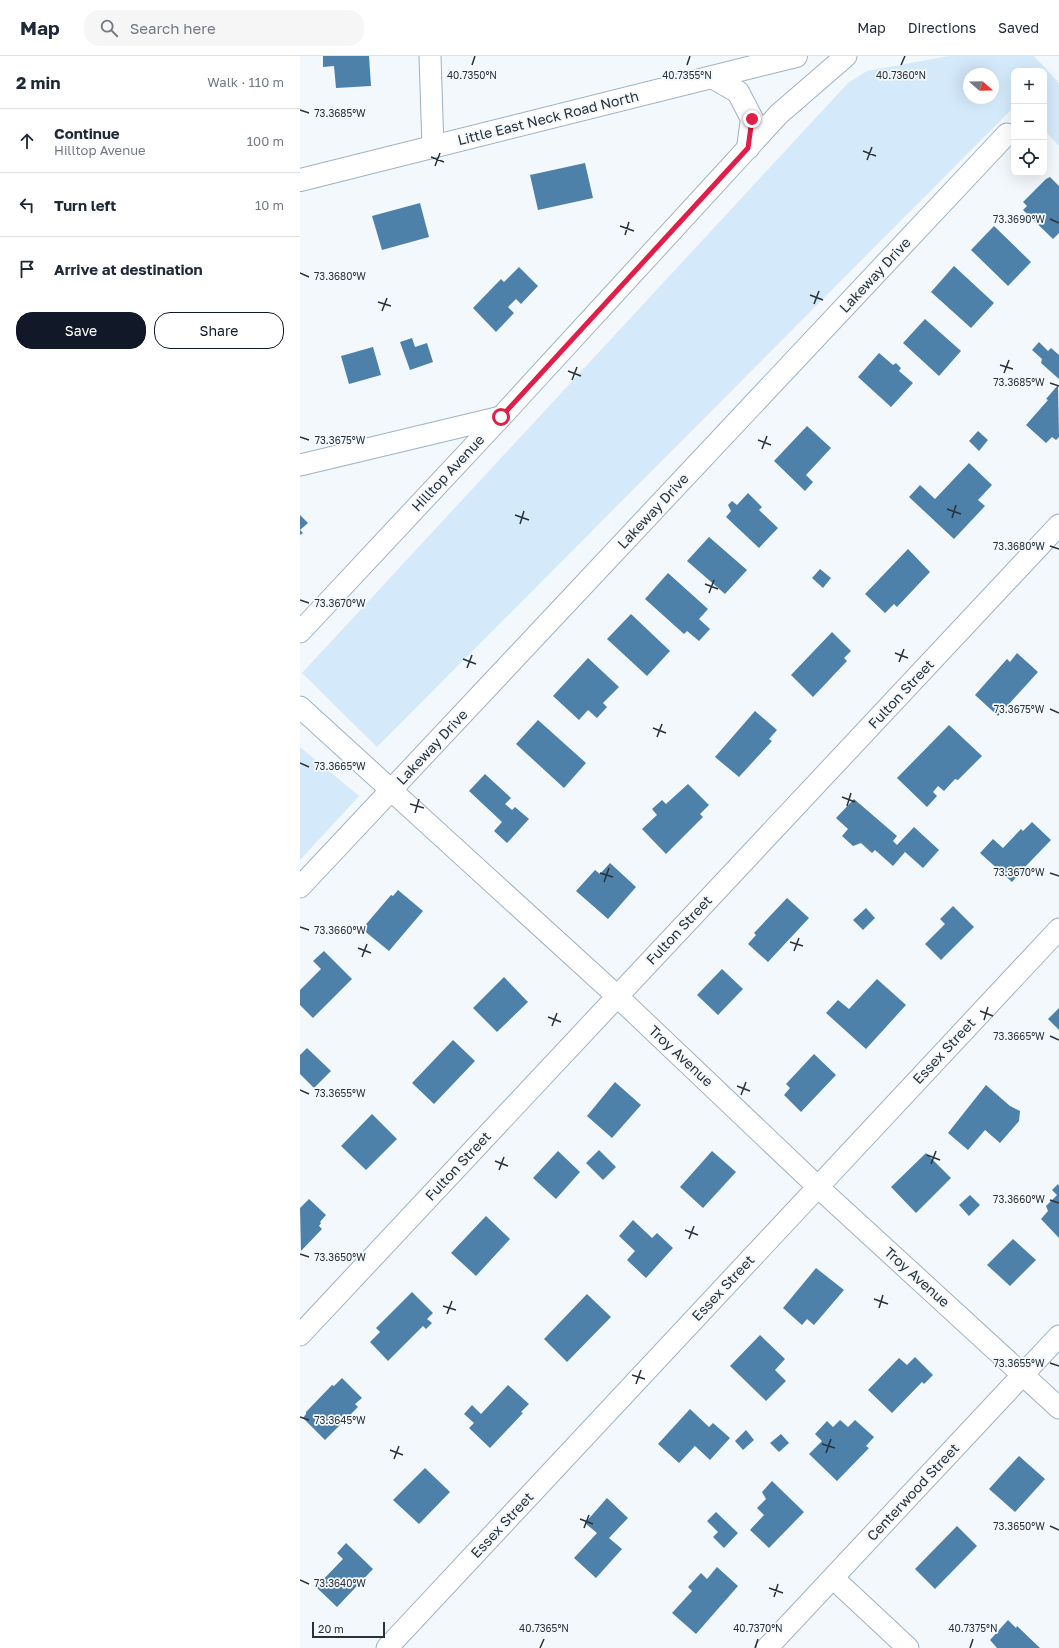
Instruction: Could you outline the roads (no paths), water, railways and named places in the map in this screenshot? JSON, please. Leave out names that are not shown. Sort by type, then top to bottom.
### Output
[{"type":"main road","name":"Little East Neck Road North","points":[[300,180],[714,78],[796,56]]},
{"type":"main road","points":[[714,78],[738,92],[752,119],[748,148]]},
{"type":"street","points":[[430,56],[433,147]]},
{"type":"street","name":"Hilltop Avenue","points":[[300,632],[501,417],[779,114],[846,56]]},
{"type":"street","name":"Lakeway Drive","points":[[300,888],[1006,134]]},
{"type":"street","points":[[300,466],[501,417]]},
{"type":"street","name":"Fulton Street","points":[[300,1335],[1059,525]]},
{"type":"street","name":"Troy Avenue","points":[[300,707],[617,996],[818,1187],[1024,1374],[1059,1408]]},
{"type":"street","name":"Essex Street","points":[[388,1648],[1059,929]]},
{"type":"street","name":"Centerwood Street","points":[[767,1648],[1059,1336]]},
{"type":"street","points":[[832,1578],[908,1648]]}]
